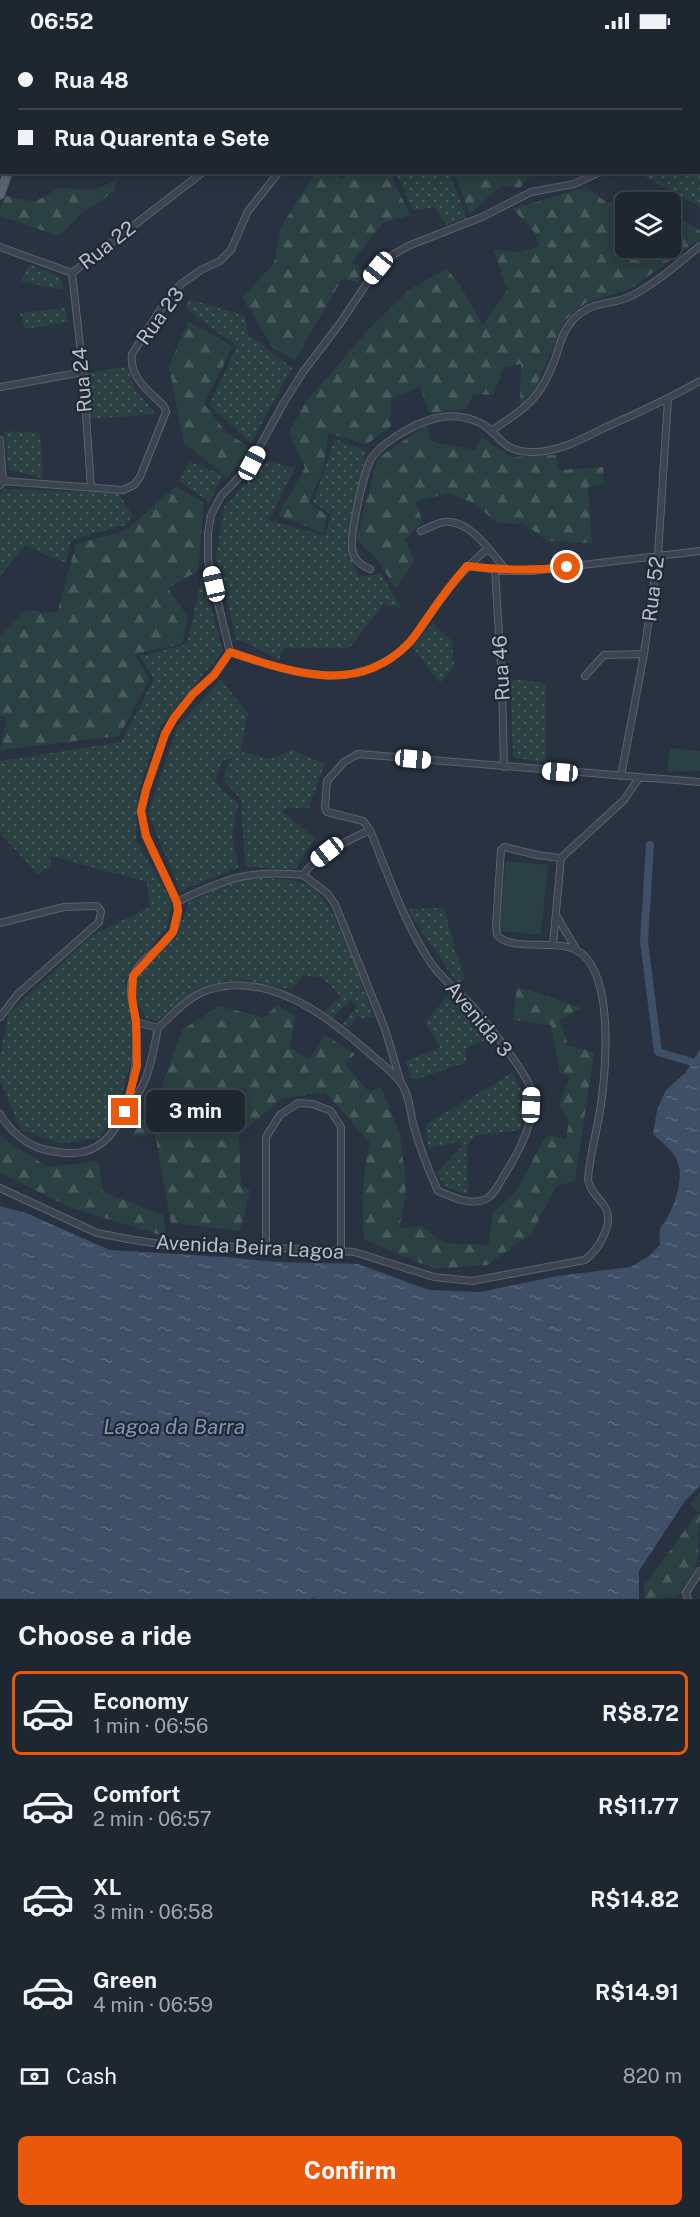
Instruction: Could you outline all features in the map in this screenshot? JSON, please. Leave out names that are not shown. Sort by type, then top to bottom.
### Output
[{"type":"main road","points":[[0,195],[7,174]]},
{"type":"street","name":"Rua 22","points":[[0,247],[72,273],[200,174]]},
{"type":"street","name":"Rua 23","points":[[1,483],[123,490],[134,485],[140,477],[166,412],[164,406],[137,379],[131,363],[132,354],[166,301],[181,284],[201,270],[220,261],[231,250],[248,211],[277,174]]},
{"type":"street","points":[[125,1112],[137,1066],[136,1022],[132,998],[133,976],[173,932],[178,911],[177,902],[146,836],[141,811],[165,734],[174,718],[193,694],[214,675],[230,652],[208,561],[208,533],[211,515],[221,496],[248,468],[303,372],[386,259],[408,246],[482,217],[531,192],[574,184],[596,174]]},
{"type":"street","points":[[492,432],[523,410],[540,391],[565,331],[572,321],[599,303],[631,296],[652,284],[700,246]]},
{"type":"street","name":"Rua 24","points":[[72,273],[91,487]]},
{"type":"street","points":[[0,387],[82,372]]},
{"type":"street","points":[[370,569],[359,565],[353,557],[351,543],[370,462],[379,449],[410,428],[436,418],[459,416],[478,422],[506,446],[522,452],[543,452],[580,440],[668,399],[700,381]]},
{"type":"street","name":"Rua 52","points":[[621,776],[644,654],[658,555],[668,399]]},
{"type":"street","points":[[0,440],[1,483]]},
{"type":"street","points":[[421,531],[443,522],[455,522],[469,529],[507,571]]},
{"type":"street","points":[[230,652],[283,669],[316,676],[357,673],[387,662],[410,642],[445,592],[467,566],[488,548]]},
{"type":"street","points":[[467,566],[507,571],[532,571],[700,551]]},
{"type":"street","name":"Rua 46","points":[[495,569],[504,767]]},
{"type":"street","points":[[585,676],[601,656],[644,654]]},
{"type":"street","points":[[303,875],[327,852],[370,830],[363,820],[332,813],[325,808],[327,781],[350,757],[358,754],[700,782]]},
{"type":"street","points":[[553,945],[561,858],[612,813],[639,778]]},
{"type":"street","name":"Avenida 3","points":[[370,830],[415,936],[432,964],[476,1010],[524,1076],[532,1091],[528,1126],[512,1163],[486,1199],[458,1200],[438,1191],[429,1172],[401,1083]]},
{"type":"street","points":[[561,858],[504,847],[501,850],[497,935],[507,943],[553,945],[576,949]]},
{"type":"street","points":[[177,902],[215,883],[244,875],[266,873],[303,875],[327,892],[335,904],[385,1029],[401,1083]]},
{"type":"street","points":[[0,923],[64,907],[97,906],[101,911],[99,922],[18,994],[0,1017]]},
{"type":"street","points":[[556,914],[576,949]]},
{"type":"street","name":"Avenida Beira Lagoa","points":[[0,1188],[97,1233],[173,1246],[354,1252],[434,1277],[457,1281],[472,1281],[578,1263],[590,1256],[604,1235],[608,1219],[606,1209],[588,1185],[602,1099],[605,1058],[604,1005],[599,982],[592,967],[576,949]]},
{"type":"street","points":[[0,1114],[13,1132],[42,1149],[83,1152],[105,1142],[139,1096],[147,1076],[158,1028],[186,1003],[203,992],[223,987],[245,986],[278,992],[294,998],[335,1024],[401,1083]]},
{"type":"street","points":[[136,1022],[158,1028]]},
{"type":"street","points":[[266,1248],[266,1137],[280,1115],[298,1103],[313,1104],[331,1110],[341,1127],[341,1251]]},
{"type":"street","points":[[688,1599],[686,1593],[700,1571]]},
{"type":"green space","points":[[314,174],[333,174],[342,180],[346,174],[390,174],[410,215],[383,223],[352,262],[364,270],[359,282],[342,279],[295,360],[274,349],[242,298],[274,263],[281,227]]},
{"type":"green space","points":[[396,174],[449,174],[467,218],[446,225],[434,207],[413,210]]},
{"type":"green space","points":[[454,174],[531,174],[520,188],[501,185],[470,214]]},
{"type":"green space","points":[[641,174],[699,174],[700,207],[681,196],[681,192],[673,192]]},
{"type":"green space","points":[[118,179],[114,191],[80,215],[59,236],[0,216],[0,209],[6,196],[35,202],[58,188],[93,190]]},
{"type":"green space","points":[[586,187],[607,203],[615,201],[615,258],[673,258],[630,289],[585,303],[564,321],[535,389],[520,406],[521,364],[504,367],[493,395],[474,394],[466,409],[429,413],[420,386],[391,399],[391,426],[366,445],[328,433],[324,467],[309,503],[327,515],[323,533],[278,515],[305,468],[289,432],[306,402],[368,330],[410,289],[447,269],[460,285],[483,325],[507,290],[494,250],[522,252],[539,246],[534,232],[513,209]]},
{"type":"green space","points":[[681,219],[700,231],[700,239],[681,253]]},
{"type":"green space","points":[[29,264],[61,278],[63,290],[21,281]]},
{"type":"green space","points":[[189,299],[246,316],[248,334],[292,368],[251,443],[209,405],[237,346],[186,309]]},
{"type":"green space","points":[[65,308],[68,322],[25,329],[20,313]]},
{"type":"green space","points":[[188,321],[233,346],[204,404],[226,432],[252,449],[227,478],[184,443],[169,367]]},
{"type":"green space","points":[[127,367],[135,389],[156,414],[90,419],[86,373]]},
{"type":"green space","points":[[427,425],[431,442],[476,450],[481,437],[512,457],[556,455],[558,470],[603,467],[604,483],[588,487],[592,543],[548,541],[524,524],[497,523],[474,503],[448,493],[415,502],[423,522],[405,540],[415,561],[395,588],[378,560],[356,540],[378,458]]},
{"type":"green space","points":[[4,431],[40,433],[43,478],[9,470]]},
{"type":"green space","points":[[335,439],[366,451],[346,543],[359,577],[381,574],[402,609],[384,604],[349,648],[284,648],[279,659],[236,639],[216,556],[224,507],[267,461],[295,468],[269,520],[325,536],[331,515],[313,502]]},
{"type":"green space","points":[[190,462],[223,475],[209,502],[179,481]]},
{"type":"green space","points":[[176,486],[204,503],[198,571],[168,588],[188,617],[182,644],[135,654],[149,680],[119,736],[0,750],[7,717],[0,716],[0,635],[25,610],[57,613],[76,544],[126,530]]},
{"type":"green space","points":[[4,489],[118,493],[133,516],[125,525],[71,540],[66,563],[25,546],[0,576],[0,494]]},
{"type":"green space","points":[[202,575],[223,651],[160,727],[139,790],[136,840],[172,902],[167,927],[125,980],[137,1041],[120,1101],[100,1137],[62,1144],[21,1130],[0,1081],[0,1057],[8,1014],[91,936],[150,907],[147,882],[51,856],[50,869],[37,873],[0,833],[0,761],[121,742],[154,679],[140,656],[187,644]]},
{"type":"green space","points":[[433,623],[452,641],[454,667],[440,683],[412,647]]},
{"type":"green space","points":[[510,679],[546,683],[546,763],[513,757]]},
{"type":"green space","points":[[221,680],[248,713],[240,754],[244,752],[269,759],[292,750],[325,764],[308,809],[286,807],[283,812],[315,838],[295,870],[245,866],[241,800],[223,779],[229,762],[237,757],[223,760],[215,782],[238,804],[232,838],[239,867],[180,891],[148,813],[177,727]]},
{"type":"green space","points":[[670,748],[700,751],[700,771],[667,772]]},
{"type":"green space","points":[[506,861],[548,865],[541,935],[499,931]]},
{"type":"green space","points":[[258,878],[288,880],[303,884],[316,891],[325,901],[341,931],[374,1017],[362,1019],[358,1016],[349,1028],[343,1024],[357,1006],[351,1000],[332,1018],[324,1011],[341,997],[323,978],[304,975],[291,990],[241,979],[199,987],[157,1021],[146,1018],[135,998],[137,977],[177,935],[189,902],[233,881]]},
{"type":"green space","points":[[444,908],[465,977],[459,986],[407,909]]},
{"type":"green space","points":[[517,986],[581,1008],[560,1020],[568,1046],[594,1052],[575,1180],[556,1187],[531,1234],[487,1265],[435,1269],[364,1240],[363,1191],[370,1143],[325,1092],[282,1099],[239,1135],[241,1187],[250,1190],[240,1231],[171,1223],[155,1134],[131,1137],[159,1094],[182,1030],[219,1006],[264,1018],[277,1005],[295,1016],[290,1048],[310,1059],[325,1035],[355,1054],[345,1064],[369,1092],[381,1087],[400,1135],[406,1184],[399,1228],[422,1226],[444,1243],[489,1245],[493,1212],[516,1192],[546,1135],[566,1139],[569,1122],[559,1104],[570,1078],[560,1073],[551,1025],[513,1020]]},
{"type":"green space","points":[[449,995],[487,1039],[465,1049],[467,1062],[413,1080],[405,1062],[440,1047],[425,1022]]},
{"type":"green space","points":[[512,1073],[526,1099],[520,1130],[474,1136],[467,1147],[468,1195],[446,1187],[437,1173],[462,1146],[460,1141],[429,1149],[425,1125]]},
{"type":"green space","points":[[0,1136],[48,1167],[98,1161],[103,1192],[163,1215],[167,1237],[69,1207],[0,1173]]},
{"type":"green space","points":[[700,1493],[697,1557],[693,1580],[689,1588],[674,1596],[645,1599],[644,1586],[698,1512],[690,1505]]},
{"type":"water","name":"Lagoa da Barra","points":[[700,1049],[700,1486],[685,1501],[639,1571],[639,1599],[315,1599],[315,1597],[311,1599],[0,1599],[0,1206],[26,1213],[110,1250],[276,1262],[358,1264],[429,1290],[480,1292],[557,1276],[630,1267],[649,1256],[660,1245],[660,1229],[668,1216],[679,1187],[678,1163],[671,1151],[653,1134],[657,1110],[666,1090],[686,1072]]},
{"type":"waterway","points":[[650,845],[644,941],[658,1052],[692,1062]]},
{"type":"route","points":[[125,1112],[137,1066],[136,1022],[131,985],[133,976],[173,932],[178,911],[177,902],[146,836],[141,811],[165,734],[174,718],[193,694],[214,675],[230,652],[283,669],[316,676],[357,673],[387,662],[410,642],[445,592],[467,566],[507,571],[567,567]]}]
